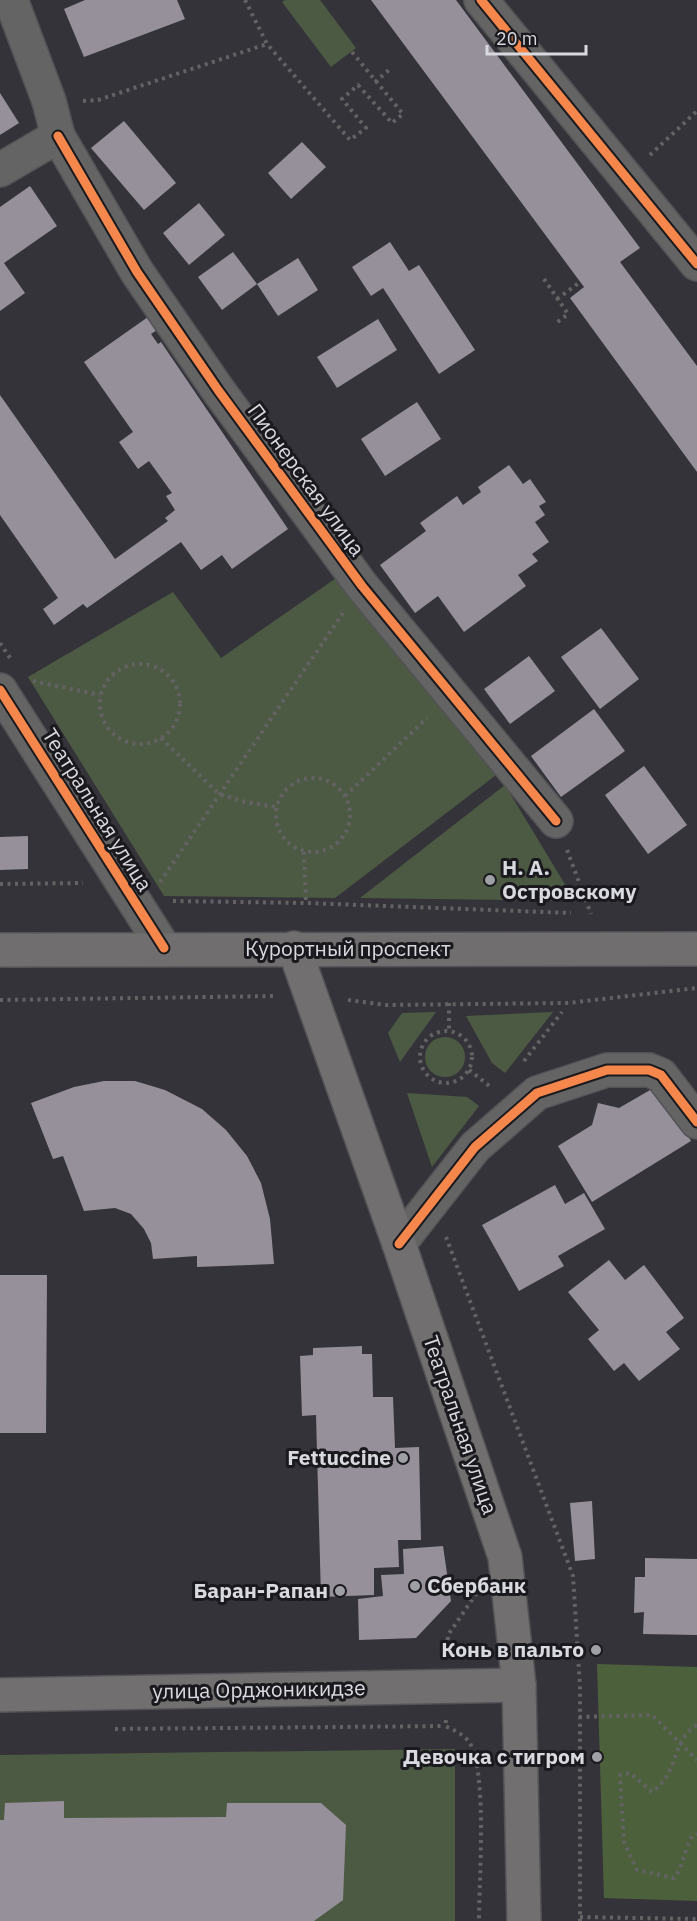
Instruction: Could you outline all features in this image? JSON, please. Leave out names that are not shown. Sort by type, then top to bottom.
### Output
[{"type":"main road","name":"Театральная улица","points":[[294,948],[399,1244],[505,1557],[519,1685],[524,1921]]},
{"type":"main road","name":"Курортный проспект","points":[[0,950],[697,949]]},
{"type":"main road","name":"улица Орджоникидзе","points":[[0,1695],[519,1685]]},
{"type":"street","name":"Пионерская улица","points":[[11,0],[49,101],[58,136],[137,272],[218,390],[362,586],[556,821]]},
{"type":"street","points":[[481,0],[697,264]]},
{"type":"street","points":[[0,171],[58,136]]},
{"type":"street","name":"Театральная улица","points":[[12,684],[140,900],[164,948]]},
{"type":"street","points":[[399,1244],[475,1147],[537,1093],[607,1070],[649,1070],[661,1075],[697,1122]]},
{"type":"path","points":[[245,0],[267,44],[350,140],[366,128],[342,99],[358,85],[392,123],[403,114],[352,52]]},
{"type":"path","points":[[49,101],[98,100],[267,44]]},
{"type":"path","points":[[375,82],[389,70]]},
{"type":"path","points":[[627,176],[697,111]]},
{"type":"path","points":[[544,279],[568,314],[555,324]]},
{"type":"path","points":[[557,299],[580,282]]},
{"type":"path","points":[[140,900],[219,794],[362,586]]},
{"type":"path","points":[[148,664],[163,670],[177,689],[180,704],[173,727],[161,738],[139,744],[116,737],[102,718],[100,695],[112,674],[125,666],[148,664]]},
{"type":"path","points":[[12,684],[100,695]]},
{"type":"path","points":[[345,796],[452,695]]},
{"type":"path","points":[[161,738],[219,794],[241,801],[277,807]]},
{"type":"path","points":[[307,779],[328,781],[345,796],[350,817],[344,837],[326,850],[304,852],[291,846],[282,835],[276,822],[277,807],[288,788],[307,779]]},
{"type":"path","points":[[556,821],[591,914]]},
{"type":"path","points":[[304,852],[306,903]]},
{"type":"path","points":[[0,884],[84,883]]},
{"type":"path","points":[[140,900],[306,903],[603,914]]},
{"type":"path","points":[[274,996],[278,1008]]},
{"type":"path","points":[[449,1004],[449,1031]]},
{"type":"path","points":[[449,1031],[462,1036],[470,1047],[472,1060],[469,1070],[456,1082],[443,1084],[430,1079],[422,1068],[420,1054],[424,1042],[435,1033],[449,1031]]},
{"type":"path","points":[[469,1070],[499,1093]]},
{"type":"path","points":[[446,1726],[448,1635],[478,1590]]},
{"type":"path","points":[[579,1717],[652,1715],[697,1760]]},
{"type":"path","points":[[697,1725],[680,1743],[665,1782],[652,1791],[630,1773],[620,1775],[624,1842],[637,1870],[674,1878],[683,1865],[684,1850],[692,1836],[697,1834]]},
{"type":"path","points":[[105,1729],[446,1726],[461,1734],[471,1744],[480,1780],[480,1921]]},
{"type":"path","points":[[580,1917],[697,1919]]},
{"type":"green space","points":[[285,0],[320,0],[356,48],[331,67],[282,2]]},
{"type":"green space","points":[[342,574],[504,769],[335,898],[164,896],[28,677],[173,592],[221,658]]},
{"type":"green space","points":[[505,785],[575,901],[360,898]]},
{"type":"green space","points":[[436,1012],[400,1062],[388,1033],[402,1013]]},
{"type":"green space","points":[[553,1012],[505,1073],[492,1063],[466,1016]]},
{"type":"green space","points":[[445,1037],[453,1038],[459,1043],[464,1049],[464,1065],[459,1071],[453,1076],[445,1077],[437,1076],[431,1071],[426,1065],[425,1057],[426,1049],[431,1043],[437,1038]]},
{"type":"green space","points":[[407,1093],[467,1097],[479,1106],[432,1167]]},
{"type":"green space","points":[[597,1664],[697,1667],[697,1901],[604,1898]]},
{"type":"green space","points":[[455,1749],[455,1921],[0,1921],[0,1755]]},
{"type":"building","points":[[85,0],[177,0],[185,19],[84,57],[64,9]]},
{"type":"building","points":[[371,0],[456,0],[640,248],[620,262],[697,366],[697,472],[570,298],[584,287]]},
{"type":"building","points":[[0,93],[19,123],[0,135]]},
{"type":"building","points":[[124,121],[176,183],[144,210],[91,148]]},
{"type":"building","points":[[302,142],[326,167],[291,199],[268,173]]},
{"type":"building","points":[[30,186],[57,226],[4,263],[25,293],[0,311],[0,207]]},
{"type":"building","points":[[199,203],[225,235],[189,265],[163,233]]},
{"type":"building","points":[[390,242],[409,271],[419,265],[475,350],[439,374],[383,288],[371,296],[352,267]]},
{"type":"building","points":[[233,252],[257,284],[222,310],[198,277]]},
{"type":"building","points":[[298,258],[318,290],[278,316],[257,284]]},
{"type":"building","points":[[148,317],[157,330],[151,334],[158,344],[161,342],[288,529],[232,569],[222,555],[201,570],[181,542],[87,608],[83,604],[54,625],[43,609],[58,598],[0,515],[0,395],[115,559],[168,521],[165,518],[175,510],[166,496],[172,493],[149,461],[138,469],[119,442],[133,432],[84,362]]},
{"type":"building","points":[[378,319],[397,350],[337,388],[317,357]]},
{"type":"building","points":[[417,402],[441,439],[385,476],[361,439]]},
{"type":"building","points":[[509,465],[523,484],[530,479],[546,502],[539,506],[545,515],[535,522],[549,542],[532,554],[538,561],[518,575],[526,586],[464,632],[438,596],[415,613],[380,565],[426,531],[420,523],[457,496],[463,505],[481,492],[478,487]]},
{"type":"building","points":[[601,628],[639,679],[600,709],[561,657]]},
{"type":"building","points":[[529,656],[555,691],[510,724],[484,689]]},
{"type":"building","points":[[594,709],[625,751],[561,797],[531,756]]},
{"type":"building","points":[[644,766],[687,825],[648,854],[605,795]]},
{"type":"building","points":[[28,836],[28,869],[0,870],[0,837]]},
{"type":"building","points":[[104,1081],[135,1081],[165,1090],[202,1109],[226,1130],[247,1156],[261,1183],[270,1219],[274,1264],[197,1267],[197,1256],[153,1259],[151,1243],[144,1229],[131,1214],[115,1208],[84,1211],[63,1156],[53,1159],[31,1103],[74,1087]]},
{"type":"building","points":[[657,1086],[691,1141],[592,1202],[558,1146],[592,1125],[598,1103],[619,1108]]},
{"type":"building","points":[[555,1185],[565,1204],[584,1193],[605,1229],[558,1256],[564,1266],[519,1291],[482,1225]]},
{"type":"building","points":[[609,1260],[625,1280],[644,1265],[684,1318],[666,1332],[680,1349],[639,1381],[624,1363],[614,1371],[588,1339],[599,1330],[568,1292]]},
{"type":"building","points":[[0,1275],[47,1275],[46,1433],[0,1433]]},
{"type":"building","points":[[362,1346],[362,1354],[372,1354],[373,1397],[393,1397],[395,1448],[419,1447],[421,1540],[398,1540],[399,1567],[374,1568],[374,1595],[321,1597],[316,1415],[302,1416],[300,1356],[313,1355],[313,1348]]},
{"type":"building","points":[[592,1501],[595,1559],[575,1561],[570,1503]]},
{"type":"building","name":"Сбербанк","points":[[443,1546],[451,1601],[416,1638],[359,1640],[358,1599],[383,1596],[381,1575],[404,1574],[403,1549]]},
{"type":"building","points":[[645,1558],[697,1559],[697,1635],[643,1634],[644,1612],[634,1613],[635,1577],[645,1577]]},
{"type":"building","points":[[64,1801],[64,1818],[226,1817],[227,1803],[321,1803],[346,1825],[343,1900],[314,1921],[0,1921],[0,1820],[4,1820],[5,1803]]},
{"type":"cycle path","points":[[481,0],[697,264]]},
{"type":"cycle path","points":[[58,136],[137,272],[218,390],[362,586],[556,821]]},
{"type":"cycle path","points":[[0,690],[164,948]]},
{"type":"cycle path","points":[[399,1244],[475,1147],[537,1093],[607,1070],[649,1070],[661,1075],[697,1122]]},
{"type":"place","name":"Н. А. Островскому","points":[[490,880]]},
{"type":"place","name":"Fettuccine","points":[[403,1458]]},
{"type":"place","name":"Сбербанк","points":[[415,1586]]},
{"type":"place","name":"Баран-Рапан","points":[[340,1591]]},
{"type":"place","name":"Конь в пальто","points":[[596,1650]]},
{"type":"place","name":"Девочка с тигром","points":[[597,1757]]}]
